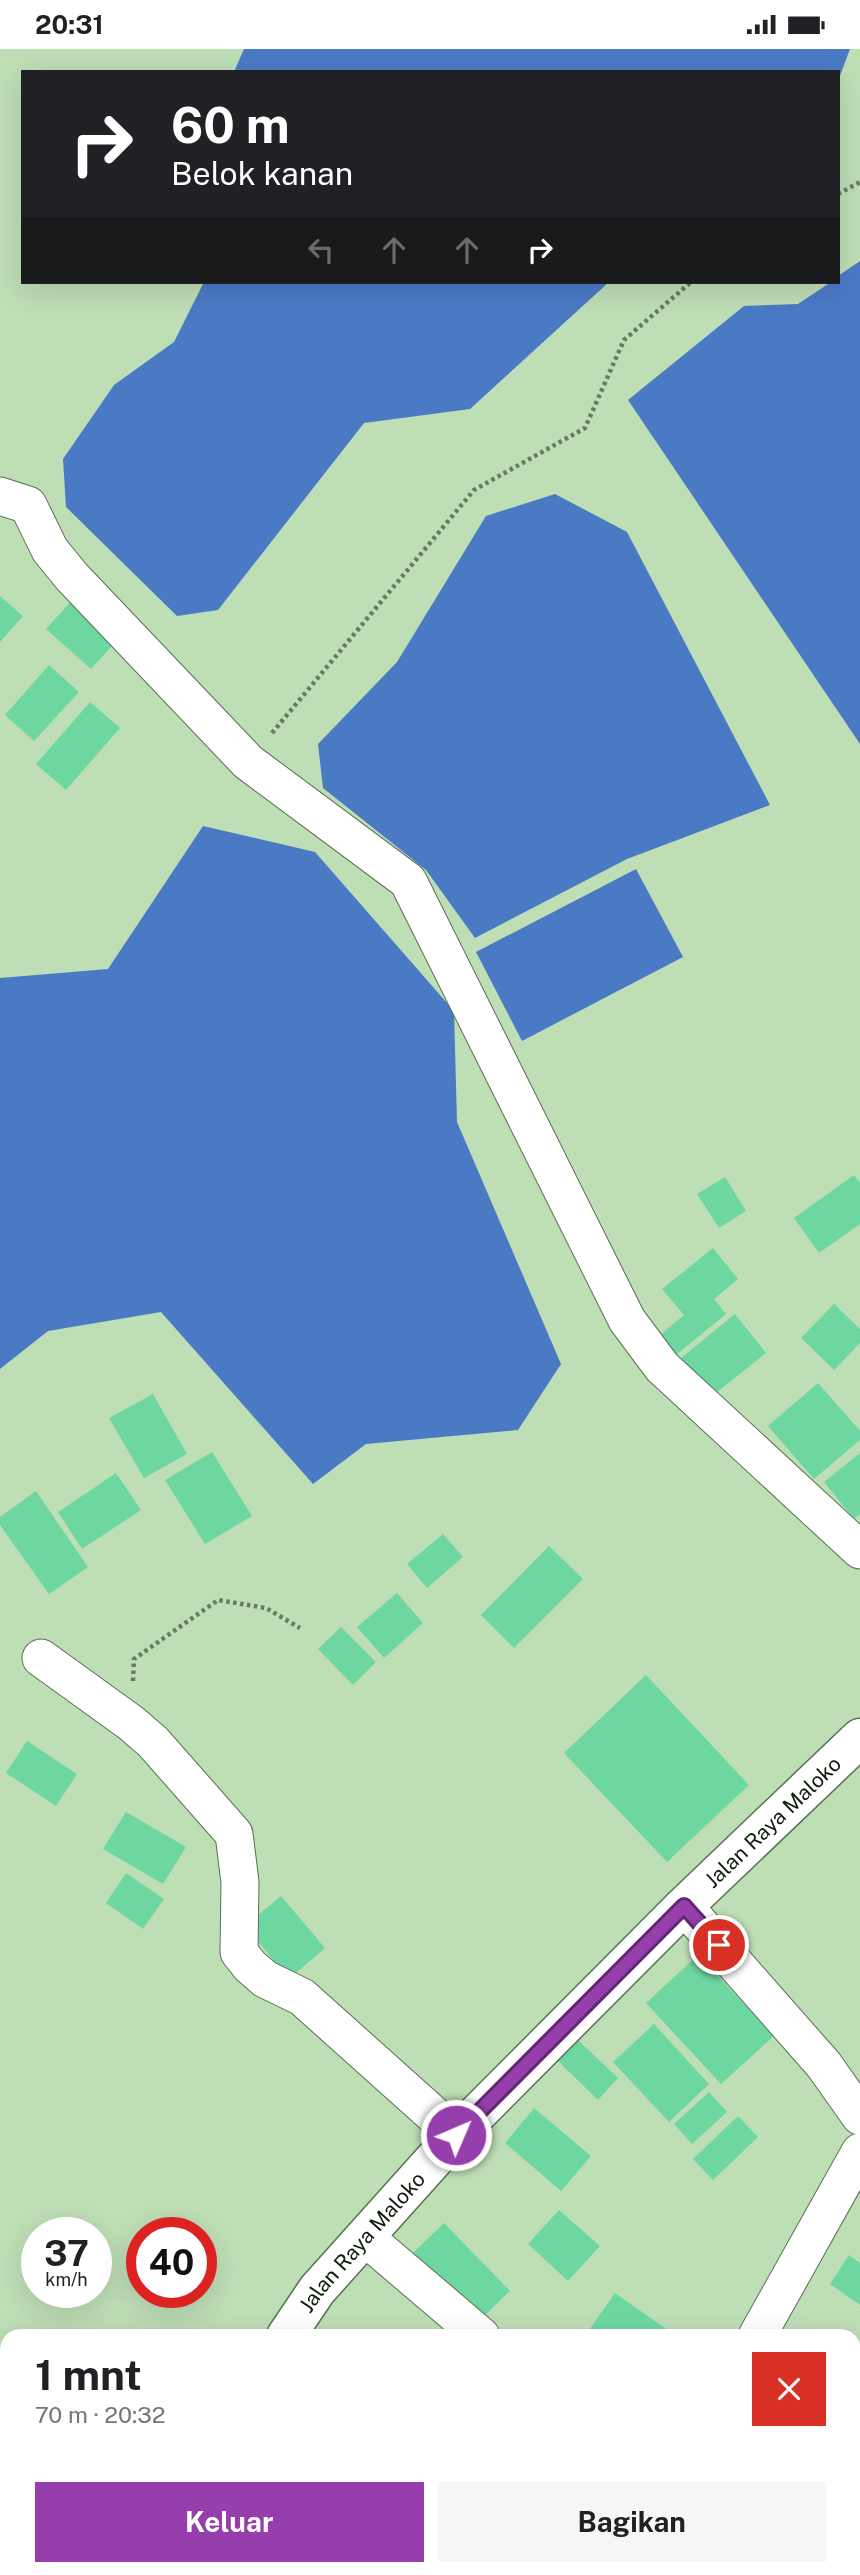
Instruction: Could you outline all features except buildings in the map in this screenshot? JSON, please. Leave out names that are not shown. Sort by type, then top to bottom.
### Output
[{"type":"street","points":[[0,496],[28,505],[50,550],[72,577],[248,762],[408,881],[627,1320],[663,1367],[860,1550]]},
{"type":"street","points":[[41,1658],[153,1742],[234,1834],[240,1882],[239,1952],[250,1966],[265,1979],[302,1997],[456,2135]]},
{"type":"street","name":"Jalan Raya Maloko","points":[[291,2329],[317,2290],[456,2135],[684,1906],[860,1738]]},
{"type":"street","points":[[684,1906],[824,2065],[860,2116]]},
{"type":"street","points":[[761,2329],[860,2152]]},
{"type":"street","points":[[366,2238],[473,2329]]},
{"type":"path","points":[[840,193],[860,182]]},
{"type":"path","points":[[248,762],[474,490],[585,428],[624,340],[689,284]]},
{"type":"path","points":[[131,1723],[134,1659],[218,1600],[266,1608],[300,1628]]},
{"type":"water","points":[[244,49],[850,49],[840,76],[840,70],[235,70]]},
{"type":"water","points":[[860,261],[860,744],[628,400],[744,306],[798,304],[828,284],[840,284],[840,275]]},
{"type":"water","points":[[203,284],[607,284],[470,409],[364,423],[218,610],[177,616],[66,507],[63,459],[114,385],[174,342]]},
{"type":"water","points":[[555,494],[627,532],[770,805],[627,859],[475,938],[426,870],[323,788],[318,744],[397,662],[486,516]]},
{"type":"water","points":[[203,826],[315,852],[454,1011],[457,1122],[561,1364],[518,1430],[366,1444],[313,1484],[161,1312],[48,1331],[0,1369],[0,978],[108,969]]},
{"type":"water","points":[[636,869],[683,957],[522,1041],[476,952]]},
{"type":"route","points":[[456,2135],[684,1906],[719,1945]]}]
